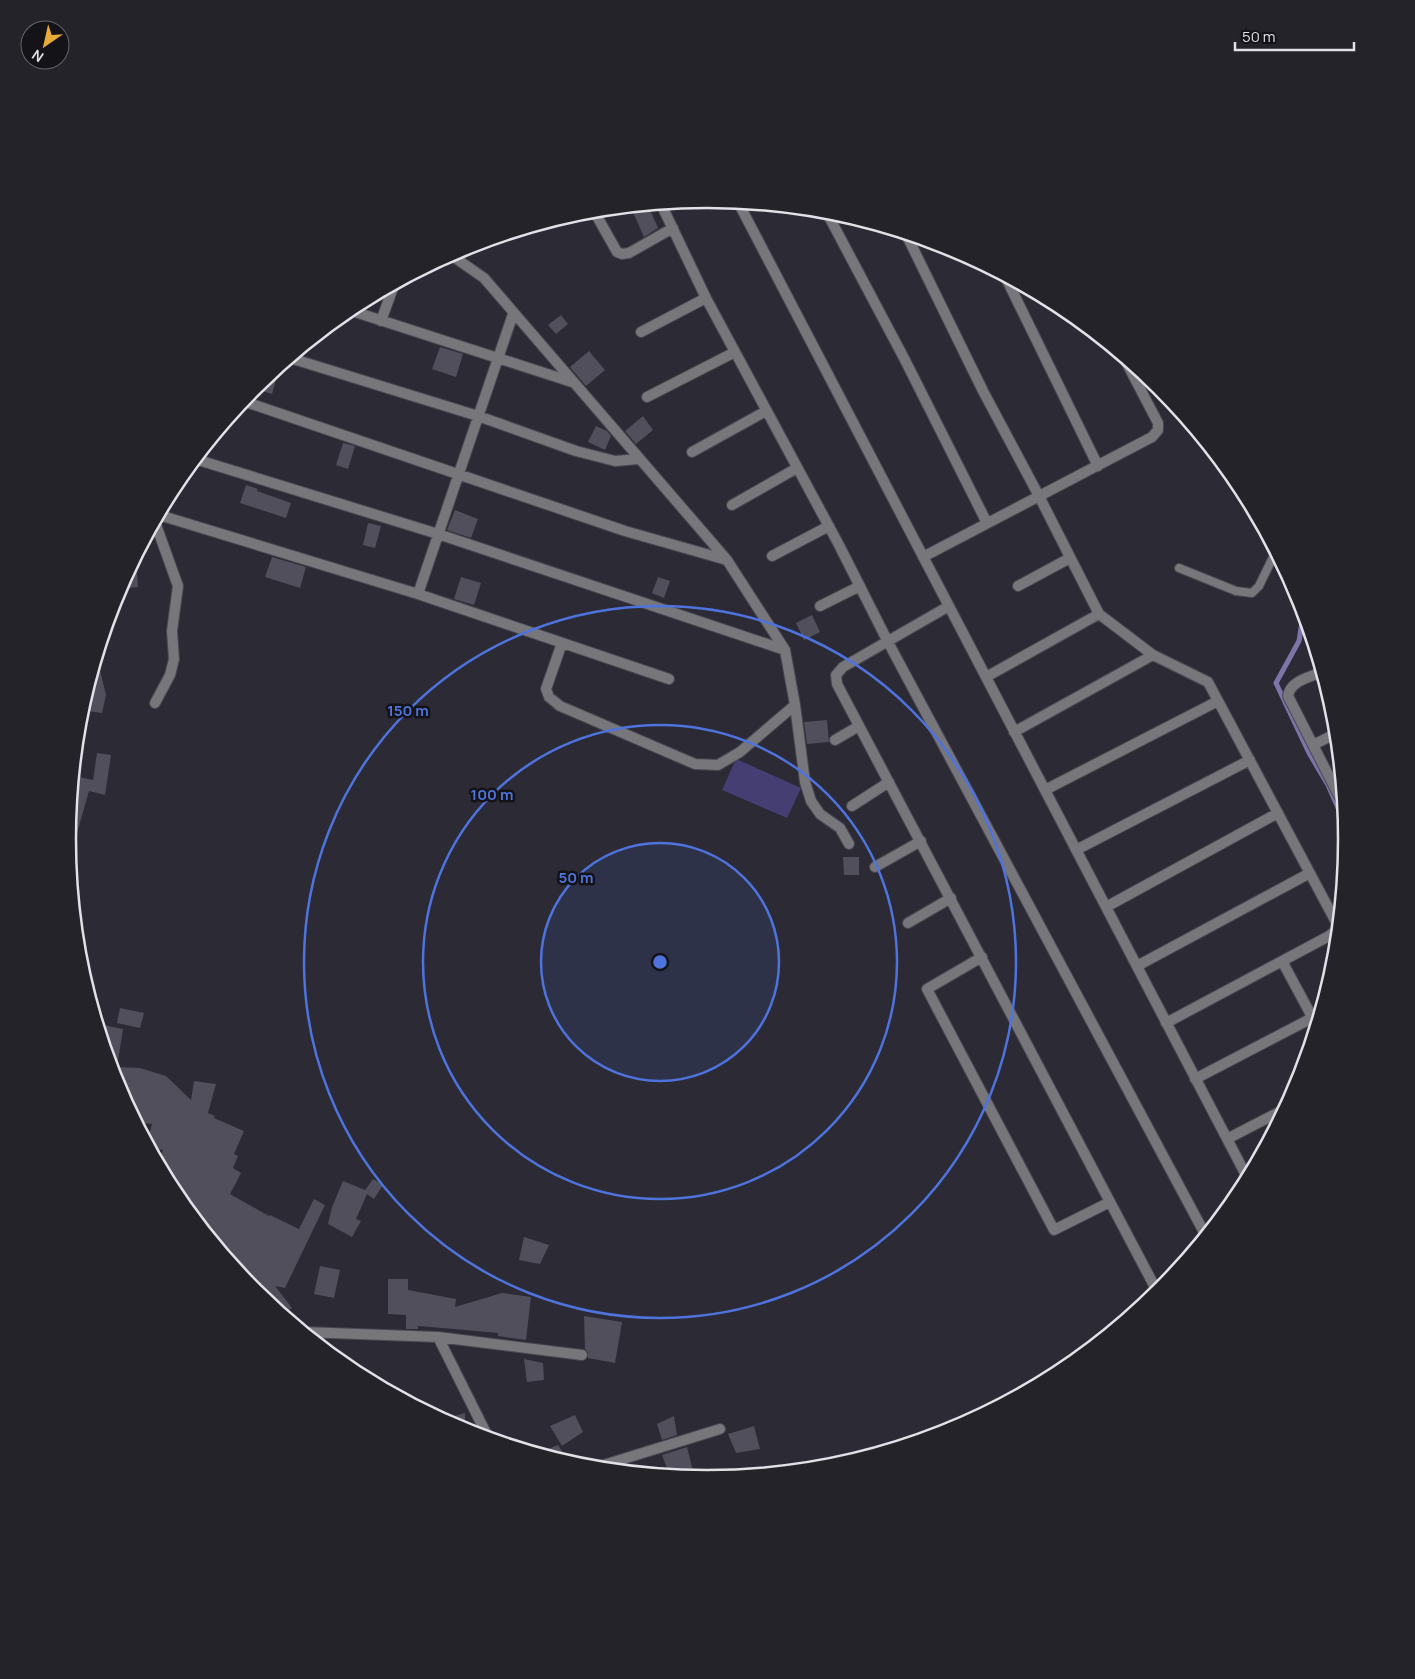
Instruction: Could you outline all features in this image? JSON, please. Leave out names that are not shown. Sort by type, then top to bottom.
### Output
[{"type":"street","points":[[664,210],[706,298],[1203,1230]]},
{"type":"street","points":[[742,210],[1244,1171]]},
{"type":"street","points":[[598,218],[616,252],[622,254],[629,253],[673,228]]},
{"type":"street","points":[[831,220],[906,360],[987,523]]},
{"type":"street","points":[[910,242],[984,391],[1040,496],[1099,614],[1153,655],[1208,682],[1333,917]]},
{"type":"street","points":[[458,260],[484,278],[513,314],[727,560],[785,650],[795,705],[805,782],[811,801],[820,814],[840,828],[849,844]]},
{"type":"street","points":[[1010,286],[1098,466]]},
{"type":"street","points":[[381,321],[391,294]]},
{"type":"street","points":[[641,332],[706,298]]},
{"type":"street","points":[[359,314],[573,382]]},
{"type":"street","points":[[418,594],[513,314]]},
{"type":"street","points":[[647,397],[735,352]]},
{"type":"street","points":[[297,360],[478,416],[584,453],[615,461],[640,459]]},
{"type":"street","points":[[923,557],[1152,437],[1158,430],[1158,423],[1131,372]]},
{"type":"street","points":[[251,403],[625,531],[727,560]]},
{"type":"street","points":[[692,452],[766,410]]},
{"type":"street","points":[[202,462],[438,534],[785,650]]},
{"type":"street","points":[[732,505],[797,468]]},
{"type":"street","points":[[165,517],[418,594],[669,679]]},
{"type":"street","points":[[772,556],[829,526]]},
{"type":"street","points":[[155,703],[170,675],[174,659],[172,631],[178,586],[158,530]]},
{"type":"street","points":[[1018,586],[1070,558]]},
{"type":"street","points":[[820,606],[860,586]]},
{"type":"street","points":[[949,606],[843,667],[836,675],[837,684],[1154,1286]]},
{"type":"street","points":[[986,677],[1099,614]]},
{"type":"street","points":[[562,643],[546,688],[549,696],[560,706],[695,764],[718,765],[740,752],[795,705]]},
{"type":"street","points":[[1014,732],[1153,655]]},
{"type":"street","points":[[1317,674],[1293,685],[1289,690],[1288,696],[1313,746],[1336,784]]},
{"type":"street","points":[[1045,790],[1218,701]]},
{"type":"street","points":[[834,740],[859,726]]},
{"type":"street","points":[[1313,746],[1330,737]]},
{"type":"street","points":[[1076,850],[1250,760]]},
{"type":"street","points":[[852,806],[889,782]]},
{"type":"street","points":[[1106,907],[1278,813]]},
{"type":"street","points":[[875,867],[920,841]]},
{"type":"street","points":[[1137,966],[1310,873]]},
{"type":"street","points":[[908,923],[951,898]]},
{"type":"street","points":[[1166,1022],[1331,934]]},
{"type":"street","points":[[982,957],[926,988],[1054,1230],[1110,1202]]},
{"type":"street","points":[[1282,961],[1312,1019]]},
{"type":"street","points":[[1195,1079],[1311,1024]]},
{"type":"street","points":[[1227,1139],[1276,1114]]},
{"type":"street","points":[[314,1332],[438,1336],[582,1355]]},
{"type":"street","points":[[438,1336],[484,1430]]},
{"type":"street","points":[[611,1463],[720,1429]]},
{"type":"lane","points":[[1180,568],[1236,592],[1252,593],[1259,586],[1273,558]]},
{"type":"shaded area","points":[[736,759],[801,788],[787,818],[722,790]]},
{"type":"building","points":[[651,211],[658,228],[644,237],[633,213]]},
{"type":"building","points":[[561,315],[568,324],[556,334],[548,325]]},
{"type":"building","points":[[440,347],[463,354],[456,377],[432,369]]},
{"type":"building","points":[[589,351],[605,370],[586,386],[570,367]]},
{"type":"building","points":[[276,379],[272,394],[263,391]]},
{"type":"building","points":[[643,416],[653,430],[636,444],[625,431]]},
{"type":"building","points":[[596,426],[607,431],[611,436],[605,450],[588,442]]},
{"type":"building","points":[[343,443],[355,446],[348,469],[336,465]]},
{"type":"building","points":[[246,485],[291,503],[286,518],[240,503]]},
{"type":"building","points":[[455,510],[478,519],[471,538],[447,530]]},
{"type":"building","points":[[368,523],[381,526],[375,548],[363,545]]},
{"type":"building","points":[[272,557],[306,567],[300,588],[265,577]]},
{"type":"building","points":[[137,569],[138,587],[128,588]]},
{"type":"building","points":[[461,577],[481,583],[474,605],[454,599]]},
{"type":"building","points":[[658,577],[670,581],[664,598],[652,593]]},
{"type":"building","points":[[812,615],[820,632],[804,640],[796,623]]},
{"type":"building","points":[[100,670],[106,695],[102,713],[89,711]]},
{"type":"building","points":[[827,720],[829,742],[807,744],[804,722]]},
{"type":"building","points":[[97,753],[111,755],[105,795],[89,791],[76,836],[80,777],[93,780]]},
{"type":"building","points":[[843,857],[859,857],[859,875],[844,875]]},
{"type":"building","points":[[120,1008],[144,1013],[140,1028],[117,1023]]},
{"type":"building","points":[[105,1025],[123,1029],[118,1063]]},
{"type":"building","points":[[119,1067],[140,1068],[166,1076],[191,1100],[194,1081],[216,1084],[208,1113],[215,1116],[214,1118],[244,1131],[234,1154],[238,1156],[233,1168],[241,1173],[230,1194],[269,1216],[299,1229],[314,1199],[325,1205],[285,1288],[275,1286],[292,1308],[288,1311],[233,1256],[207,1224],[161,1155],[163,1150],[158,1149],[149,1134],[152,1124],[143,1123]]},
{"type":"building","points":[[373,1179],[383,1185],[374,1199],[367,1194],[356,1219],[361,1221],[352,1237],[328,1224],[332,1207],[343,1181],[365,1190]]},
{"type":"building","points":[[524,1237],[549,1245],[540,1264],[519,1260]]},
{"type":"building","points":[[320,1266],[340,1270],[334,1298],[314,1294]]},
{"type":"building","points":[[388,1279],[408,1279],[408,1290],[456,1299],[455,1307],[502,1293],[531,1297],[526,1340],[498,1336],[498,1333],[418,1326],[418,1329],[406,1329],[406,1315],[388,1314]]},
{"type":"building","points":[[584,1316],[622,1322],[615,1363],[588,1358],[588,1353],[585,1349]]},
{"type":"building","points":[[524,1359],[543,1363],[544,1380],[527,1382]]},
{"type":"building","points":[[465,1413],[465,1423],[452,1417]]},
{"type":"building","points":[[575,1415],[583,1432],[562,1446],[550,1426]]},
{"type":"building","points":[[674,1416],[677,1435],[662,1440],[657,1424]]},
{"type":"building","points":[[754,1426],[760,1449],[736,1453],[728,1434]]},
{"type":"building","points":[[558,1445],[564,1454],[547,1450]]},
{"type":"building","points":[[687,1447],[693,1470],[667,1469],[662,1455]]},
{"type":"waterway","points":[[1301,627],[1299,641],[1276,683],[1309,753],[1328,785],[1337,806]]}]
